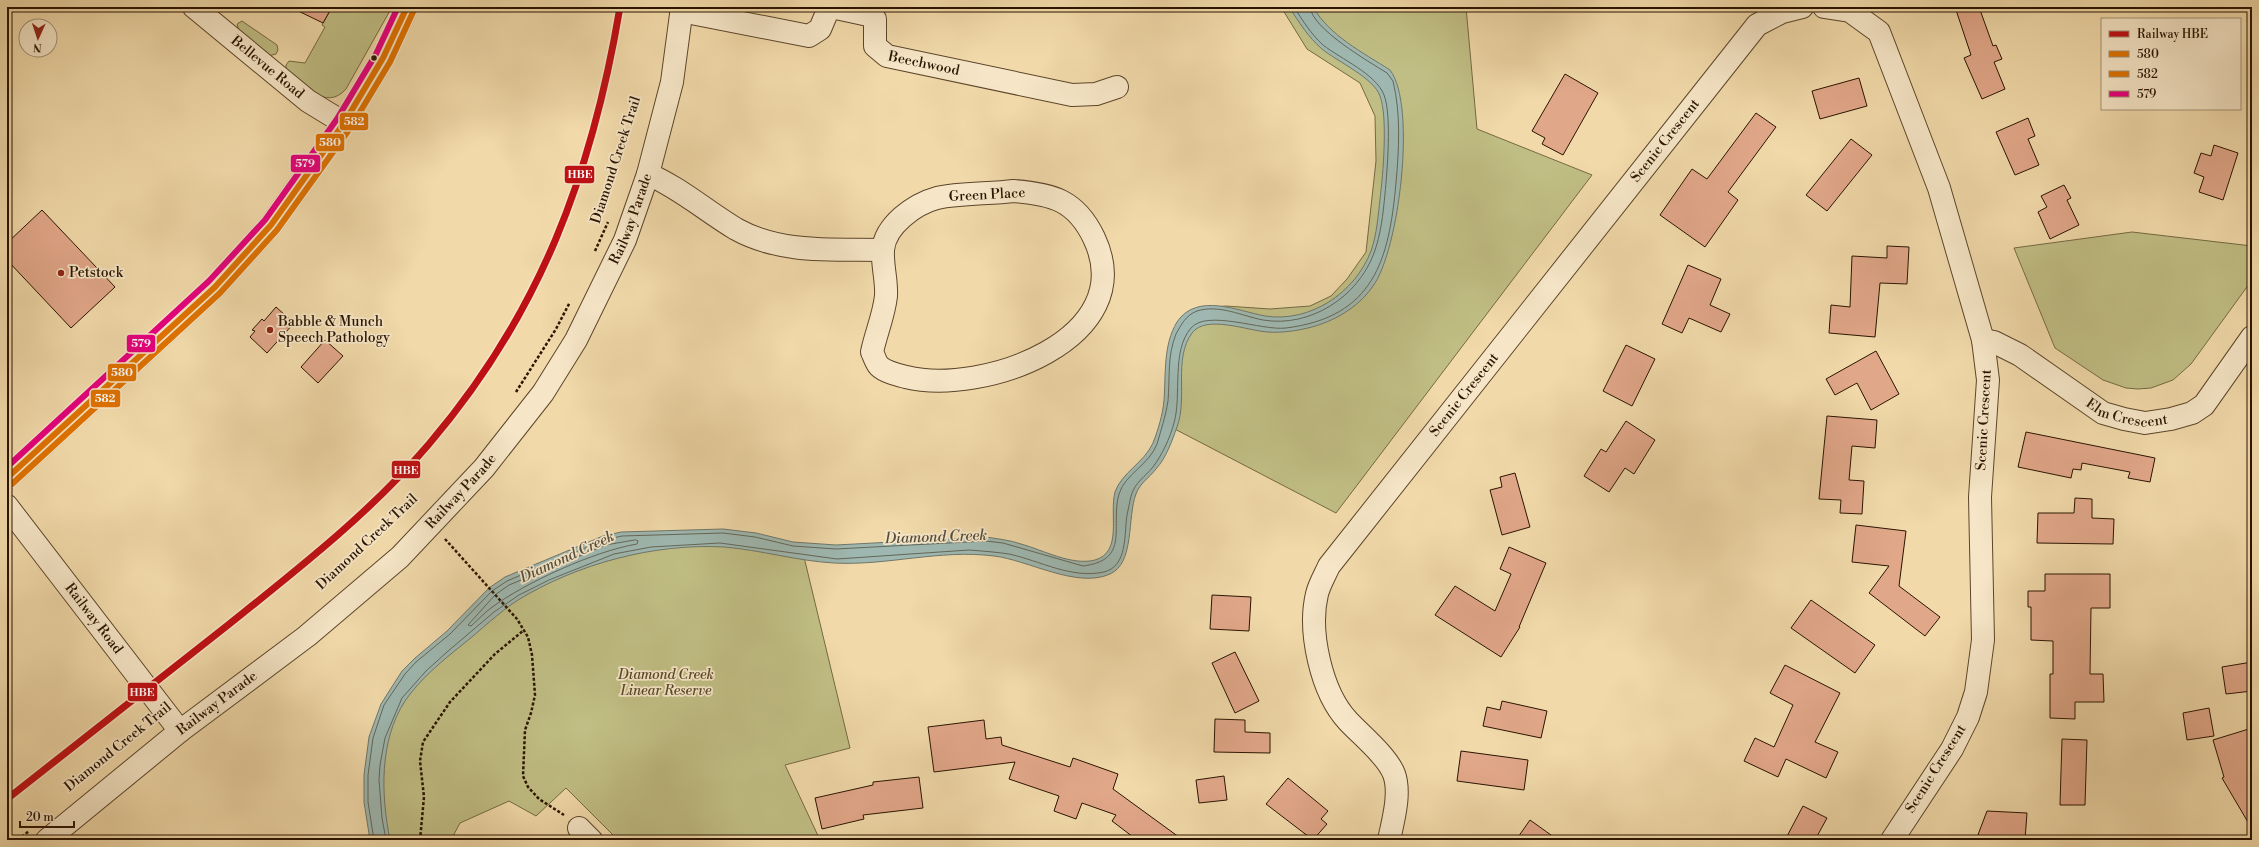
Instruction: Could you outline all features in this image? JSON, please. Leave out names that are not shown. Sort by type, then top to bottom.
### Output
[{"type":"main road","points":[[7,478],[167,332],[240,261],[296,193],[344,123],[383,58],[407,7]]},
{"type":"street","name":"Bellevue Road","points":[[194,7],[308,101],[344,123]]},
{"type":"street","name":"Scenic Crescent","points":[[1389,840],[1394,816],[1396,791],[1394,774],[1381,757],[1346,719],[1330,692],[1320,667],[1314,628],[1316,601],[1317,594],[1329,566],[1757,25],[1782,12],[1802,7]]},
{"type":"street","name":"Scenic Crescent","points":[[1824,7],[1850,11],[1879,32],[1939,188],[1983,340],[1988,380],[1980,497],[1983,640],[1976,692],[1968,717],[1952,749],[1892,840]]},
{"type":"street","name":"Beechwood","points":[[682,9],[808,36],[820,29],[828,10],[836,8],[873,16],[875,22],[875,46],[887,56],[1072,95],[1096,94],[1117,87]]},
{"type":"street","name":"Railway Parade","points":[[39,835],[259,674],[358,595],[432,526],[484,468],[543,393],[576,340],[624,240],[648,174],[672,82],[682,9]]},
{"type":"street","points":[[648,174],[670,183],[738,229],[766,242],[802,248],[839,251],[883,250]]},
{"type":"street","name":"Green Place","points":[[1014,191],[1050,195],[1066,202],[1089,226],[1102,259],[1103,280],[1099,298],[1091,314],[1076,332],[1054,349],[1025,363],[968,379],[942,381],[919,380],[896,374],[878,366],[872,352],[886,295],[883,250],[887,233],[899,220],[921,204],[938,198],[1014,191]]},
{"type":"street","name":"Elm Crescent","points":[[1983,340],[1994,342],[2020,355],[2103,413],[2145,423],[2171,420],[2192,413],[2204,405],[2252,337]]},
{"type":"street","name":"Railway Road","points":[[7,506],[180,732]]},
{"type":"path","name":"Diamond Creek Trail","points":[[594,254],[609,220]]},
{"type":"path","points":[[514,395],[556,329],[574,295]]},
{"type":"path","points":[[432,526],[517,619],[524,630],[530,645],[535,688],[534,704],[525,730],[523,776],[528,787],[539,799],[557,810],[585,834]]},
{"type":"path","points":[[420,840],[424,797],[420,761],[423,742],[450,702],[495,654],[524,630]]},
{"type":"path","points":[[18,840],[39,835]]},
{"type":"green space","points":[[332,7],[392,7],[346,89],[331,98],[315,94],[286,71],[286,65],[289,61],[305,63],[325,27],[322,25]]},
{"type":"green space","points":[[1281,7],[1466,7],[1477,129],[1592,175],[1336,513],[1169,426],[1171,359],[1203,308],[1226,306],[1270,309],[1310,306],[1331,296],[1347,279],[1366,252],[1376,161],[1375,116],[1360,83],[1307,49]]},
{"type":"green space","points":[[242,21],[277,45],[278,50],[276,54],[268,56],[239,31],[237,24]]},
{"type":"green space","points":[[2132,232],[2252,246],[2252,280],[2191,364],[2173,380],[2151,388],[2126,388],[2103,380],[2055,348],[2014,248]]},
{"type":"green space","name":"Diamond Creek Linear Reserve","points":[[666,537],[804,557],[850,748],[785,765],[820,840],[618,840],[566,788],[536,816],[509,801],[460,823],[451,840],[378,840],[373,787],[393,700],[486,605]]},
{"type":"water","name":"Diamond Creek","points":[[1289,7],[1313,7],[1328,27],[1337,35],[1390,70],[1398,88],[1402,114],[1403,144],[1397,212],[1390,242],[1382,268],[1373,286],[1360,301],[1336,318],[1317,325],[1288,332],[1268,332],[1217,324],[1198,327],[1192,333],[1186,343],[1183,355],[1180,416],[1177,427],[1160,465],[1142,484],[1136,494],[1133,504],[1127,550],[1118,568],[1110,574],[1097,578],[1083,578],[1068,576],[994,556],[974,554],[874,562],[834,563],[724,547],[671,549],[617,558],[591,566],[541,587],[518,600],[439,664],[411,693],[405,701],[390,733],[386,751],[384,787],[390,840],[370,840],[364,802],[364,775],[369,737],[381,704],[402,671],[447,631],[489,588],[505,577],[603,536],[621,532],[723,529],[756,533],[793,542],[836,545],[986,537],[1013,542],[1077,561],[1095,560],[1104,556],[1112,541],[1115,492],[1118,485],[1149,450],[1158,427],[1165,390],[1167,350],[1169,340],[1177,322],[1185,313],[1195,308],[1207,306],[1218,306],[1265,316],[1282,317],[1298,315],[1314,310],[1329,302],[1354,280],[1364,266],[1371,251],[1377,225],[1383,161],[1384,118],[1380,96],[1371,83],[1322,49],[1304,29]]},
{"type":"building","points":[[290,7],[332,7],[323,23]]},
{"type":"building","points":[[1955,7],[1979,7],[1993,46],[1996,45],[2002,59],[1994,62],[2005,89],[1982,99],[1964,58],[1971,55]]},
{"type":"building","points":[[1565,74],[1598,93],[1563,155],[1542,144],[1545,138],[1532,131]]},
{"type":"building","points":[[1859,78],[1867,106],[1820,119],[1812,91]]},
{"type":"building","points":[[1756,113],[1776,127],[1728,192],[1738,200],[1705,247],[1660,215],[1692,169],[1707,179]]},
{"type":"building","points":[[2028,118],[2035,136],[2028,139],[2039,165],[2015,175],[1996,132]]},
{"type":"building","points":[[1851,139],[1872,155],[1827,211],[1806,195]]},
{"type":"building","points":[[2214,145],[2238,153],[2223,200],[2199,192],[2204,177],[2194,173],[2201,153],[2211,156]]},
{"type":"building","points":[[2064,185],[2071,198],[2067,200],[2079,225],[2050,239],[2038,212],[2047,207],[2041,196]]},
{"type":"building","name":"Petstock","points":[[42,210],[115,287],[71,328],[7,260],[7,243]]},
{"type":"building","points":[[1887,246],[1909,247],[1907,284],[1880,283],[1875,337],[1829,333],[1831,305],[1850,307],[1852,256],[1887,258]]},
{"type":"building","points":[[1688,265],[1721,279],[1710,305],[1730,314],[1721,332],[1689,318],[1682,333],[1662,324]]},
{"type":"building","name":"Babble & Munch Speech Pathology","points":[[276,307],[294,323],[267,353],[250,337],[255,331],[252,330],[262,319],[264,321]]},
{"type":"building","points":[[325,340],[343,356],[318,383],[301,367]]},
{"type":"building","points":[[1626,345],[1655,359],[1632,406],[1603,391]]},
{"type":"building","points":[[1876,351],[1899,394],[1871,410],[1857,383],[1835,395],[1826,379]]},
{"type":"building","points":[[1827,416],[1877,420],[1875,448],[1852,446],[1849,480],[1864,481],[1862,514],[1840,513],[1841,500],[1819,499]]},
{"type":"building","points":[[1626,421],[1655,440],[1634,474],[1625,468],[1609,492],[1584,476],[1601,449],[1606,452]]},
{"type":"building","points":[[2026,432],[2155,458],[2150,482],[2128,478],[2130,472],[2082,463],[2081,470],[2073,469],[2071,478],[2018,467]]},
{"type":"building","points":[[1515,473],[1530,527],[1502,535],[1490,490],[1502,487],[1500,477]]},
{"type":"building","points":[[2075,498],[2092,499],[2092,518],[2114,519],[2113,544],[2037,543],[2038,513],[2074,513]]},
{"type":"building","points":[[1856,525],[1906,531],[1899,586],[1940,617],[1925,636],[1869,593],[1889,566],[1852,562]]},
{"type":"building","points":[[1509,547],[1546,563],[1520,627],[1501,657],[1435,615],[1455,586],[1495,611],[1511,574],[1500,569]]},
{"type":"building","points":[[2045,574],[2110,574],[2110,608],[2091,608],[2090,674],[2103,674],[2104,702],[2075,702],[2075,719],[2050,718],[2050,674],[2053,674],[2053,641],[2031,640],[2031,607],[2028,607],[2028,591],[2045,591]]},
{"type":"building","points":[[1212,595],[1251,597],[1249,631],[1210,629]]},
{"type":"building","points":[[1811,600],[1875,645],[1855,673],[1791,628]]},
{"type":"building","points":[[1235,652],[1259,701],[1235,713],[1212,663]]},
{"type":"building","points":[[2252,662],[2252,691],[2226,694],[2222,667]]},
{"type":"building","points":[[1785,665],[1840,693],[1815,742],[1838,752],[1826,778],[1786,759],[1778,777],[1744,761],[1755,738],[1774,747],[1793,705],[1770,693]]},
{"type":"building","points":[[1502,701],[1547,711],[1541,738],[1483,726],[1487,707],[1500,710]]},
{"type":"building","points":[[2209,708],[2214,736],[2187,740],[2183,713]]},
{"type":"building","points":[[1215,719],[1245,720],[1245,732],[1270,733],[1270,753],[1214,752]]},
{"type":"building","points":[[984,720],[986,739],[1001,737],[1002,745],[1070,767],[1073,758],[1118,774],[1113,789],[1183,840],[1137,840],[1112,821],[1116,815],[1082,803],[1076,819],[1054,811],[1059,796],[1009,779],[1015,762],[934,772],[928,727]]},
{"type":"building","points":[[2252,728],[2252,829],[2222,778],[2224,777],[2213,740]]},
{"type":"building","points":[[2062,739],[2087,740],[2085,805],[2060,805]]},
{"type":"building","points":[[1461,751],[1528,760],[1524,790],[1457,781]]},
{"type":"building","points":[[1224,776],[1227,800],[1199,803],[1196,780]]},
{"type":"building","points":[[919,777],[923,808],[863,815],[864,819],[822,829],[815,798],[873,785],[873,782]]},
{"type":"building","points":[[1288,778],[1328,811],[1321,819],[1327,824],[1313,840],[1266,804]]},
{"type":"building","points":[[1803,806],[1827,818],[1815,840],[1785,840]]},
{"type":"building","points":[[1987,811],[2027,813],[2025,840],[1976,840]]},
{"type":"building","points":[[1530,820],[1558,840],[1516,840]]},
{"type":"rail line","name":"HBE","points":[[7,799],[281,583],[333,539],[383,494],[429,444],[468,395],[502,344],[531,293],[556,239],[577,184],[594,127],[620,7]]},
{"type":"transit line","name":"579","points":[[7,467],[209,281],[265,220],[337,119],[376,54],[398,7]]},
{"type":"transit line","name":"580","points":[[7,478],[215,287],[271,225],[344,123],[383,58],[407,7]]},
{"type":"transit line","name":"582","points":[[12,484],[220,293],[277,230],[351,127],[390,62],[414,10]]},
{"type":"place","name":"Petstock","points":[[61,273]]},
{"type":"place","name":"Babble & Munch Speech Pathology","points":[[270,330]]}]
